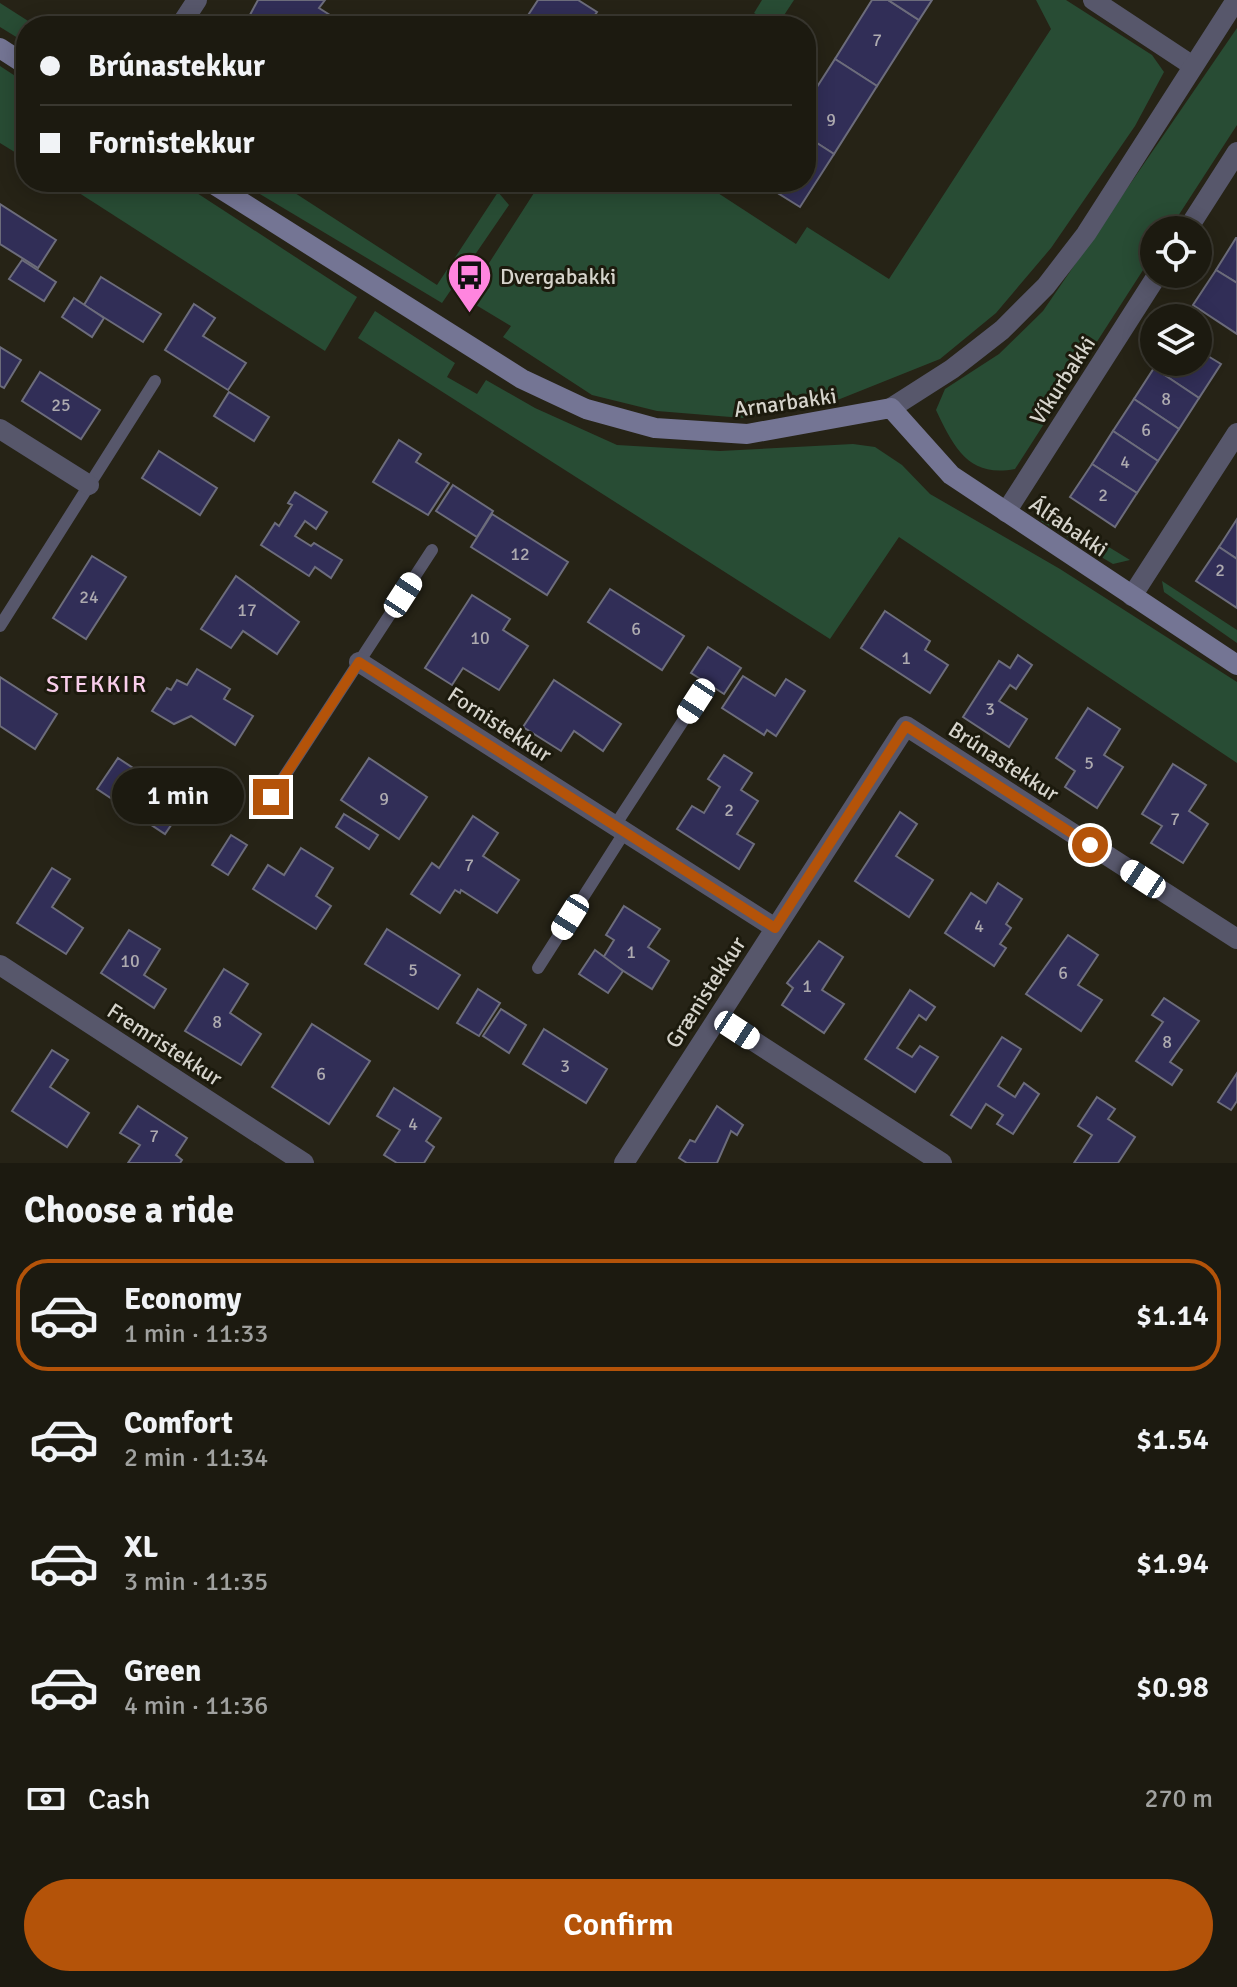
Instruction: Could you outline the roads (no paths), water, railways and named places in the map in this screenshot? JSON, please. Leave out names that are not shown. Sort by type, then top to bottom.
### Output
[{"type":"street","points":[[1093,0],[1193,66]]},
{"type":"street","name":"Arnarbakki","points":[[226,192],[522,379],[586,409],[655,428],[747,434],[891,408],[952,369],[1002,330],[1046,286],[1086,234],[1236,0]]},
{"type":"street","points":[[1196,216],[1237,152]]},
{"type":"street","name":"Víkurbakki","points":[[1006,512],[1149,288]]},
{"type":"street","name":"Álfabakki","points":[[891,408],[945,470],[1237,665]]},
{"type":"street","points":[[0,429],[89,485]]},
{"type":"street","points":[[1132,596],[1237,433]]},
{"type":"street","name":"Fornistekkur","points":[[359,662],[775,928]]},
{"type":"street","name":"Grænistekkur","points":[[624,1163],[906,726]]},
{"type":"street","name":"Brúnastekkur","points":[[906,726],[1237,939]]},
{"type":"street","name":"Fremristekkur","points":[[0,965],[304,1163]]},
{"type":"street","points":[[718,1018],[942,1163]]},
{"type":"lane","points":[[0,626],[155,381]]},
{"type":"lane","points":[[271,797],[432,550]]},
{"type":"lane","points":[[538,968],[696,701]]},
{"type":"place","name":"Dvergabakki","points":[[469,315]]},
{"type":"district","name":"STEKKIR","points":[[97,684]]}]
